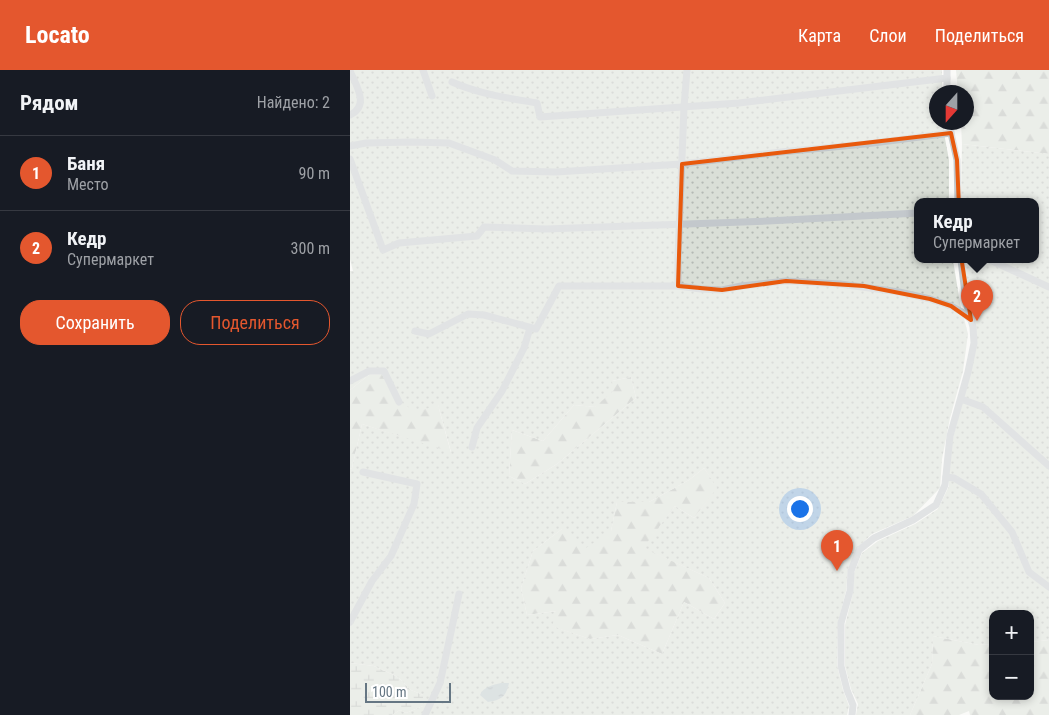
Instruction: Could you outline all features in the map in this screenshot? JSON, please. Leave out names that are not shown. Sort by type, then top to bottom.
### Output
[{"type":"street","points":[[350,70],[361,97],[359,107],[350,115]]},
{"type":"street","points":[[423,70],[432,96]]},
{"type":"street","points":[[678,286],[687,70]]},
{"type":"street","points":[[947,70],[947,85]]},
{"type":"street","points":[[452,82],[466,89],[487,95],[537,103],[540,117],[748,102],[947,78]]},
{"type":"street","points":[[951,130],[957,160],[958,198]]},
{"type":"street","points":[[350,146],[366,143],[449,143],[495,160],[512,172],[556,172],[682,164],[951,133]]},
{"type":"street","points":[[350,159],[383,250],[399,243],[477,236],[484,227],[546,229],[768,221],[914,213]]},
{"type":"street","points":[[852,715],[853,706],[846,690],[841,666],[841,623],[850,591],[851,571],[859,550],[874,538],[913,520],[936,505],[946,484],[950,436],[974,343],[973,327],[966,302],[961,263]]},
{"type":"street","points":[[997,263],[1049,287]]},
{"type":"street","points":[[415,331],[429,334],[468,314],[484,315],[536,329],[559,286],[678,286],[722,290],[786,281],[864,286],[930,299],[951,306],[971,320]]},
{"type":"street","points":[[472,447],[477,428],[502,391],[524,348],[530,328]]},
{"type":"street","points":[[350,381],[368,371],[384,371],[399,402]]},
{"type":"street","points":[[961,399],[983,407],[1049,466]]},
{"type":"street","points":[[350,622],[372,581],[391,556],[414,504],[417,484],[363,472]]},
{"type":"street","points":[[946,477],[954,478],[981,494],[1012,532],[1029,572],[1049,588]]},
{"type":"street","points":[[425,715],[440,683],[458,594]]},
{"type":"highlighted area","points":[[951,133],[957,160],[961,256],[971,320],[951,306],[930,299],[864,286],[786,281],[722,290],[678,286],[682,164]]},
{"type":"green space","points":[[350,70],[942,70],[942,85],[929,85],[929,130],[944,130],[949,160],[949,198],[914,198],[914,263],[953,263],[960,303],[968,334],[963,371],[950,418],[942,459],[940,488],[913,516],[872,534],[858,547],[848,570],[846,591],[838,622],[837,665],[849,706],[847,715],[392,715],[400,710],[406,713],[423,706],[423,695],[411,690],[398,677],[374,666],[350,663],[350,469],[352,468],[362,424],[451,452],[438,405],[416,412],[394,398],[382,374],[369,375],[350,390],[350,271],[353,271],[350,259]],"holes":[[[631,377],[636,398],[557,464],[525,484],[509,476],[512,430],[543,441],[574,405],[595,407],[613,391],[612,381]],[[704,468],[717,488],[694,518],[675,506],[643,548],[709,578],[725,603],[714,619],[684,602],[662,654],[618,635],[590,639],[552,626],[557,611],[527,615],[521,588],[533,551],[562,529],[583,550],[611,531],[617,502],[649,502],[689,480]]]},
{"type":"green space","points":[[956,70],[1049,70],[1049,154],[962,144],[961,130],[974,130],[974,85],[957,85]]},
{"type":"green space","points":[[962,144],[1049,154],[1049,640],[1034,642],[1034,610],[989,610],[989,644],[979,645],[933,636],[932,664],[910,715],[856,715],[858,704],[851,689],[845,666],[845,625],[853,593],[854,573],[862,553],[878,541],[915,524],[938,509],[949,486],[949,452],[970,375],[977,335],[968,303],[964,263],[1039,263],[1039,198],[961,198]]},
{"type":"green space","points":[[382,374],[394,398],[438,405],[451,453],[362,424],[352,468],[350,469],[350,390],[369,375]]},
{"type":"green space","points":[[631,377],[636,398],[557,464],[525,484],[509,476],[512,430],[543,441],[574,405],[595,407],[612,381]]},
{"type":"green space","points":[[704,468],[718,488],[694,518],[675,506],[644,548],[709,578],[725,603],[714,619],[684,602],[662,654],[618,635],[590,639],[551,626],[556,611],[527,615],[521,588],[533,551],[562,529],[611,531],[617,502],[649,502],[689,480]]},
{"type":"green space","points":[[933,636],[979,645],[989,644],[989,700],[1034,700],[1034,642],[1049,640],[1049,715],[970,715],[969,711],[959,715],[910,715],[932,664]]},
{"type":"green space","points":[[350,663],[374,666],[398,677],[411,690],[423,695],[423,706],[406,713],[400,710],[392,715],[350,715]]},
{"type":"water","points":[[501,683],[509,683],[506,692],[500,699],[488,702],[480,695],[486,688]]},
{"type":"place","name":"Кедр","points":[[977,321]]},
{"type":"place","name":"Баня","points":[[837,571]]}]
